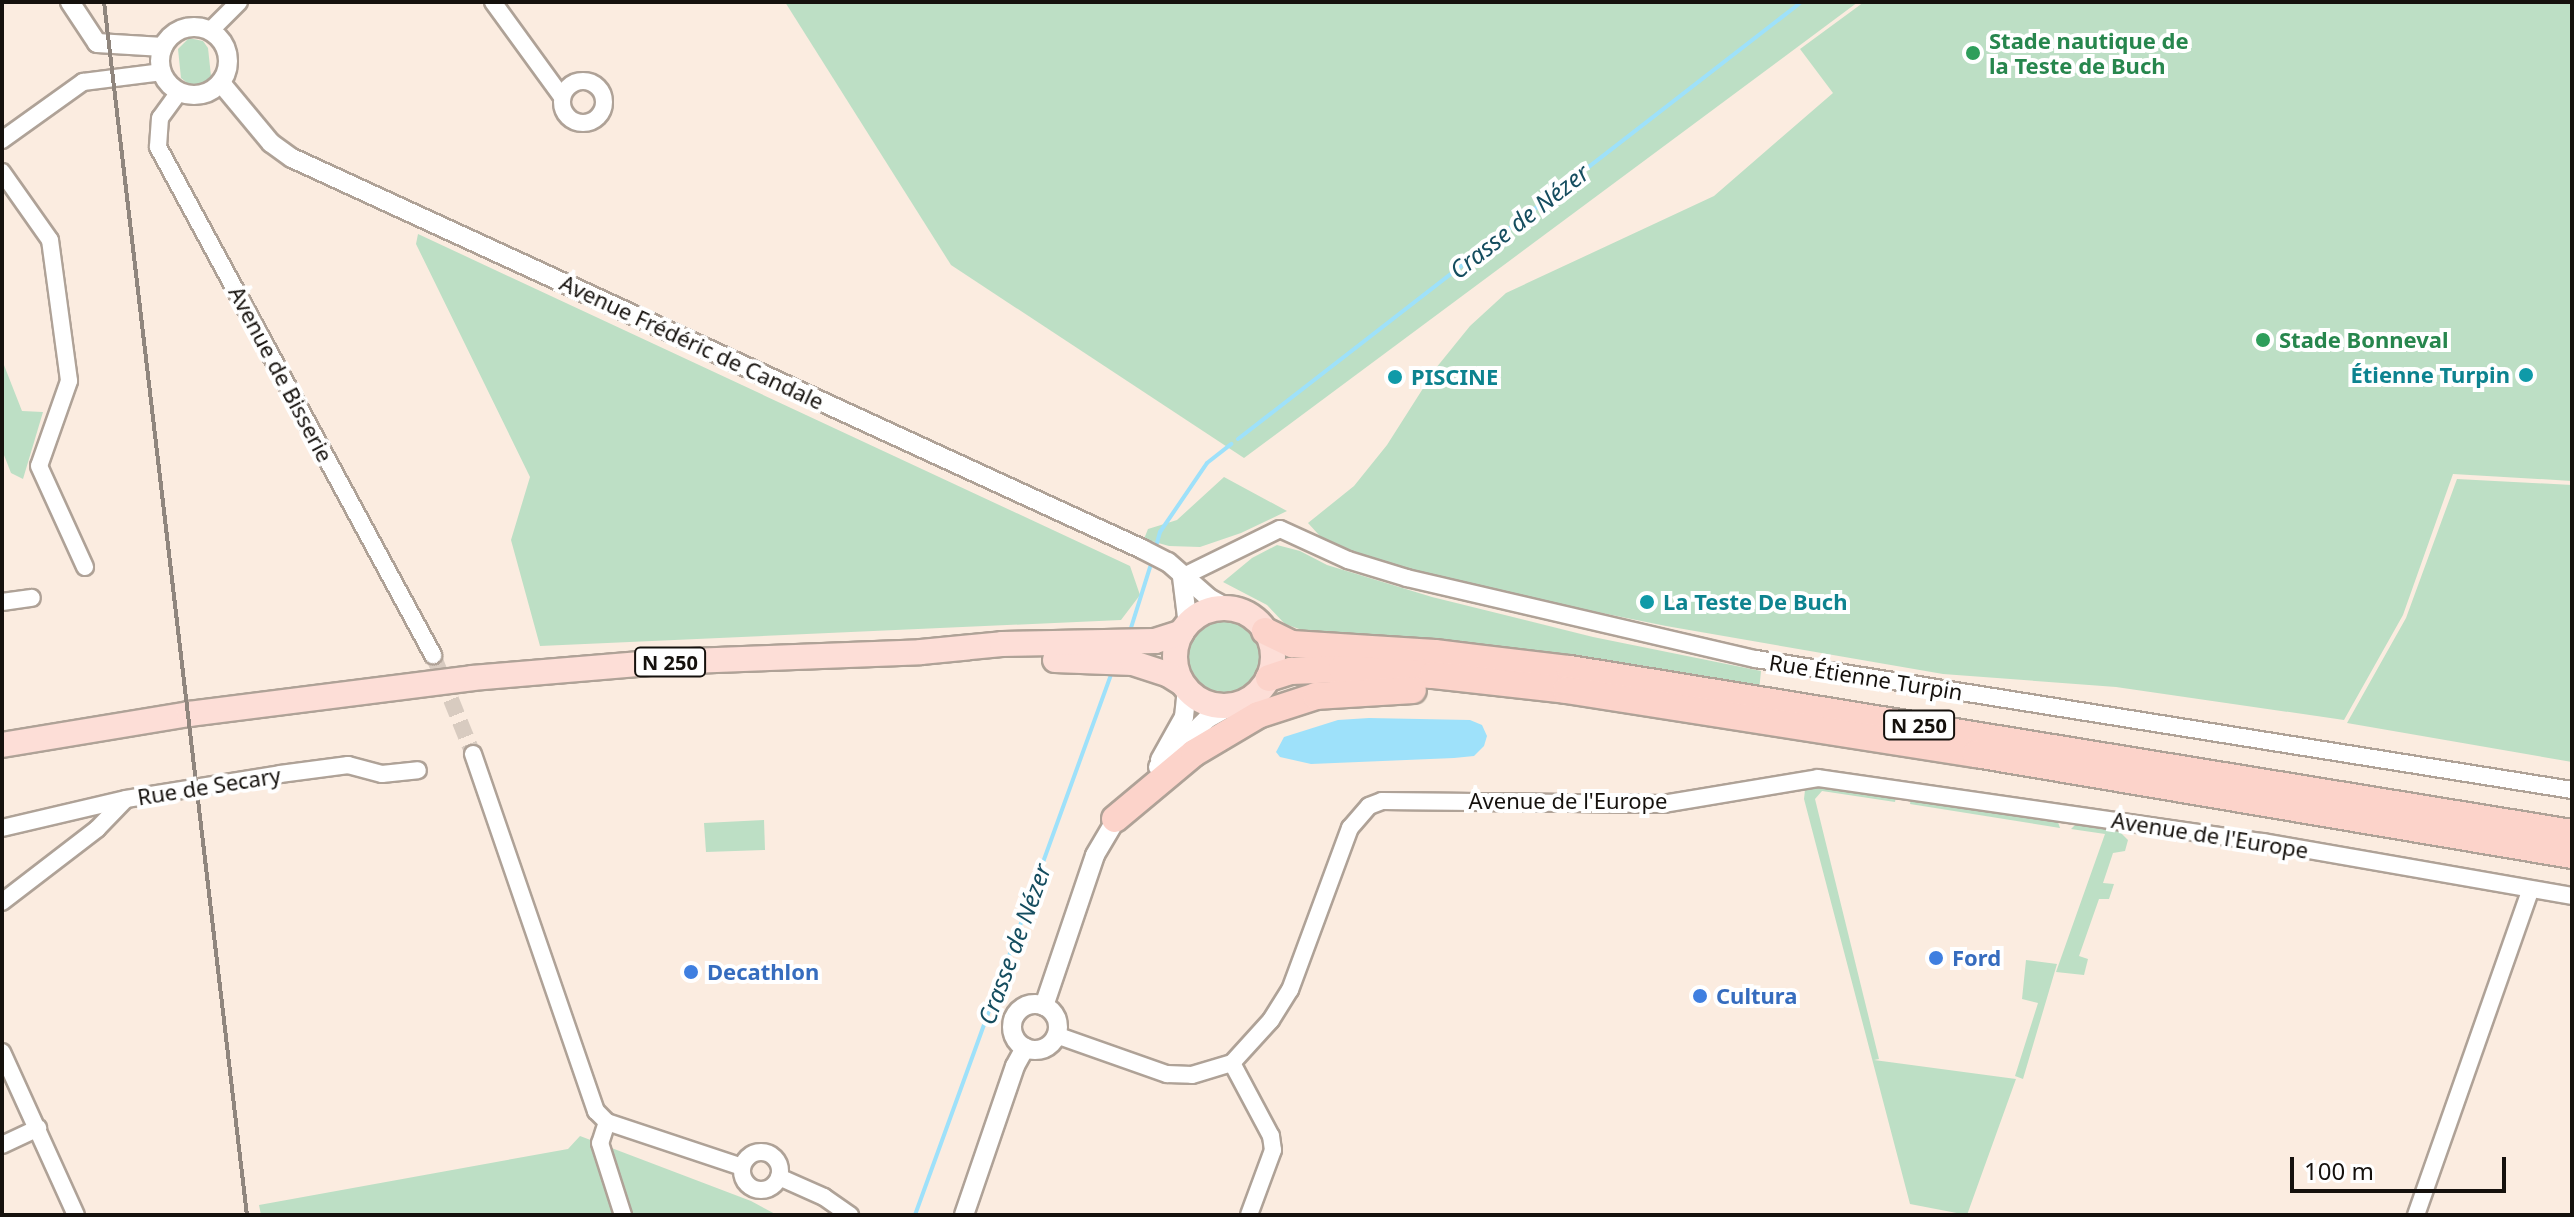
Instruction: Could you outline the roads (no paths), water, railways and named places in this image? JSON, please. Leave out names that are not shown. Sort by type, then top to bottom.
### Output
[{"type":"highway","name":"N 250","points":[[1265,631],[1292,644],[1435,653],[1570,669],[2572,833]]},
{"type":"highway","name":"N 250","points":[[1269,678],[1291,671],[1329,669],[1433,675],[1566,690],[2572,855]]},
{"type":"highway","name":"N 250","points":[[1115,819],[1194,753],[1228,730],[1288,704],[1331,694],[1382,689],[1496,693],[1754,721]]},
{"type":"main road","name":"N 250","points":[[2,745],[189,714],[472,678],[664,662],[921,652],[1002,644],[1155,641],[1185,628],[1205,612],[1227,608],[1245,613],[1265,631]]},
{"type":"main road","points":[[1184,686],[1175,657],[1185,628]]},
{"type":"main road","points":[[1265,631],[1273,654],[1269,678]]},
{"type":"main road","name":"N 250","points":[[921,652],[1112,661],[1150,668],[1184,686],[1204,702],[1232,705],[1246,700],[1269,678]]},
{"type":"street","points":[[70,2],[97,43],[163,47]]},
{"type":"street","points":[[210,31],[239,2]]},
{"type":"street","points":[[493,2],[562,97]]},
{"type":"street","points":[[187,28],[210,31],[228,54],[228,65],[221,83],[197,95],[179,92],[162,72],[163,47],[173,35],[187,28]]},
{"type":"street","points":[[2,140],[83,82],[162,72]]},
{"type":"street","name":"Avenue Frédéric de Candale","points":[[221,83],[271,143],[292,158],[1121,539],[1168,562],[1182,577],[1227,608]]},
{"type":"street","name":"Avenue de Bisserie","points":[[179,92],[160,118],[158,147],[433,655]]},
{"type":"street","points":[[2,172],[50,240],[69,381],[39,466],[85,567]]},
{"type":"street","name":"Rue Étienne Turpin","points":[[1182,577],[1280,529],[1348,560],[1407,578],[1756,659],[2572,790]]},
{"type":"street","points":[[1182,577],[1185,628]]},
{"type":"street","points":[[2,602],[32,598]]},
{"type":"street","points":[[1156,768],[1184,717],[1184,686]]},
{"type":"street","points":[[1044,1006],[1077,902],[1095,855],[1115,819],[1156,768],[1207,719],[1232,705]]},
{"type":"street","points":[[473,754],[510,855],[590,1099],[607,1122],[742,1167]]},
{"type":"street","name":"Rue de Secary","points":[[2,828],[126,799],[348,765],[382,774],[418,770]]},
{"type":"street","name":"Avenue de l'Europe","points":[[1232,1063],[1271,1020],[1290,990],[1350,828],[1369,806],[1382,801],[1663,804],[1818,778],[2263,842],[2572,896]]},
{"type":"street","points":[[2,902],[97,829],[126,799]]},
{"type":"street","points":[[2416,1215],[2530,891]]},
{"type":"street","points":[[1028,1005],[1044,1006],[1054,1015],[1056,1035],[1047,1047],[1025,1048],[1014,1037],[1012,1022],[1028,1005]]},
{"type":"street","points":[[1056,1035],[1167,1074],[1192,1075],[1232,1063],[1271,1136],[1273,1150],[1249,1215]]},
{"type":"street","points":[[964,1215],[1015,1066],[1025,1048]]},
{"type":"street","points":[[2,1052],[76,1215]]},
{"type":"street","points":[[607,1122],[600,1143],[623,1215]]},
{"type":"street","points":[[2,1145],[38,1128]]},
{"type":"street","points":[[769,1153],[780,1166],[779,1177],[765,1190],[752,1188],[743,1179],[742,1167],[752,1154],[769,1153]]},
{"type":"street","points":[[779,1177],[824,1197],[850,1215]]},
{"type":"water","points":[[1338,720],[1470,720],[1482,725],[1487,736],[1484,746],[1474,756],[1454,758],[1311,764],[1280,757],[1276,752],[1284,737]]},
{"type":"waterway","name":"Crasse de Nézer","points":[[1238,439],[1800,3]]},
{"type":"waterway","name":"Crasse de Nézer","points":[[1157,543],[1160,532],[1207,463],[1231,444]]},
{"type":"waterway","name":"Crasse de Nézer","points":[[1130,631],[1150,567]]},
{"type":"waterway","name":"Crasse de Nézer","points":[[915,1215],[1112,672]]},
{"type":"tunnel","points":[[433,655],[473,754]]},
{"type":"railway","points":[[104,2],[247,1215]]},
{"type":"place","name":"Stade nautique de la Teste de Buch","points":[[1973,53]]},
{"type":"place","name":"Stade Bonneval","points":[[2263,340]]},
{"type":"place","name":"Étienne Turpin","points":[[2526,375]]},
{"type":"place","name":"PISCINE","points":[[1395,377]]},
{"type":"place","name":"La Teste De Buch","points":[[1647,602]]},
{"type":"place","name":"Ford","points":[[1936,958]]},
{"type":"place","name":"Decathlon","points":[[691,972]]},
{"type":"place","name":"Cultura","points":[[1700,996]]}]
